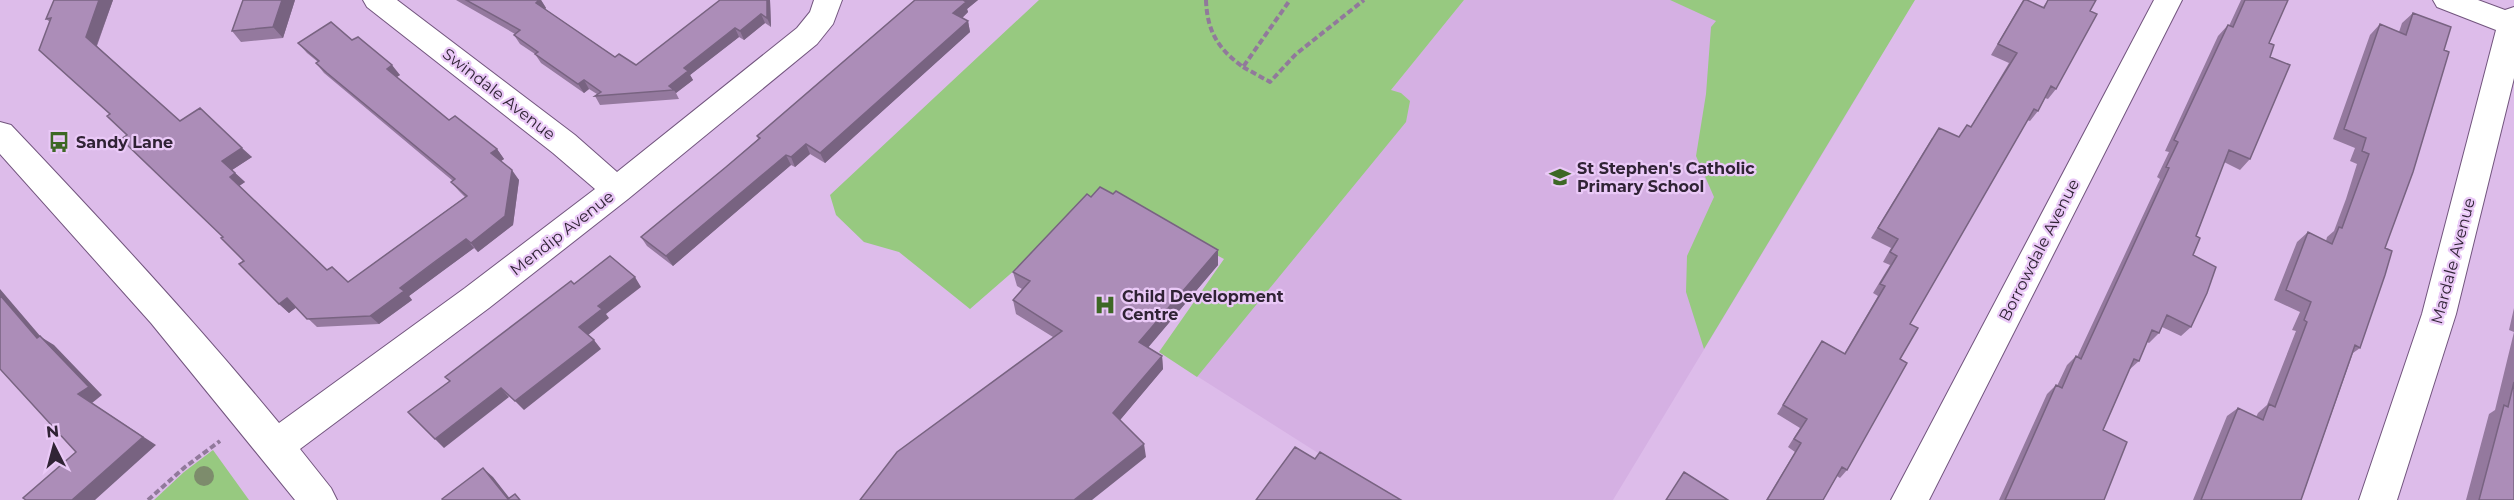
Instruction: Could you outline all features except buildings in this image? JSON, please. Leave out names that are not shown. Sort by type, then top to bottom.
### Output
[{"type":"street","name":"Swindale Avenue","points":[[377,0],[564,144],[618,190]]},
{"type":"street","name":"Mendip Avenue","points":[[276,446],[477,298],[618,190],[807,36],[823,16],[828,0]]},
{"type":"street","points":[[2447,0],[2513,21]]},
{"type":"street","name":"Borrowdale Avenue","points":[[1910,500],[2162,2]]},
{"type":"street","name":"Mardale Avenue","points":[[2378,500],[2439,314],[2513,21]]},
{"type":"street","points":[[0,134],[101,240],[276,446],[318,500]]},
{"type":"path","points":[[1206,0],[1206,17],[1211,35],[1222,53],[1270,82],[1296,54],[1364,0]]},
{"type":"path","points":[[1243,67],[1290,0]]},
{"type":"path","points":[[148,500],[185,467],[220,441]]},
{"type":"shaded area","name":"St Stephen's Catholic Primary School","points":[[1464,0],[1670,0],[1864,85],[1613,500],[1392,500],[1159,352],[1231,263],[1391,90]]},
{"type":"green space","points":[[1039,0],[1464,0],[1391,90],[1401,93],[1410,101],[1406,122],[1197,377],[1159,352],[1224,259],[1102,194],[970,309],[899,252],[864,242],[836,215],[830,195]]},
{"type":"green space","points":[[1670,0],[1915,0],[1704,349],[1686,292],[1687,256],[1714,197],[1696,156],[1706,94],[1711,27],[1716,21]]},
{"type":"green space","points":[[213,450],[249,500],[154,500],[184,472]]},
{"type":"place","name":"Sandy Lane","points":[[59,142]]},
{"type":"place","name":"St Stephen's Catholic Primary School","points":[[1560,177]]},
{"type":"place","name":"Child Development Centre","points":[[1105,305]]}]
